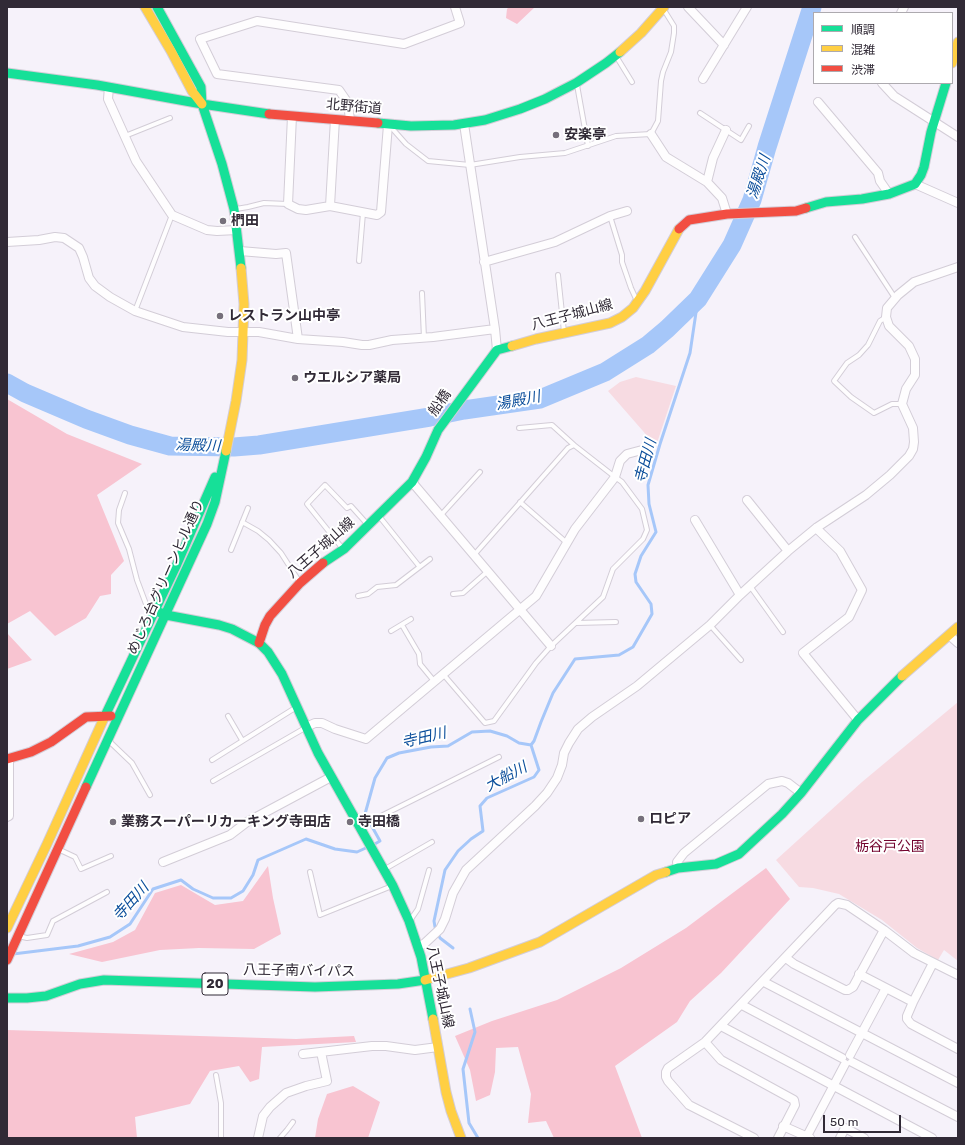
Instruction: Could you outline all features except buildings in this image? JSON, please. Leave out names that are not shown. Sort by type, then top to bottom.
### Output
[{"type":"main road","points":[[145,7],[171,51],[192,91],[202,104]]},
{"type":"main road","points":[[157,7],[201,87],[202,104],[222,164],[234,209],[240,251],[243,291],[243,332],[239,381],[224,456]]},
{"type":"main road","name":"北野街道","points":[[7,73],[109,87],[202,104],[292,116],[425,127],[464,124],[485,120],[520,109],[545,99],[576,83],[616,56],[641,33],[664,8]]},
{"type":"main road","points":[[953,59],[958,42]]},
{"type":"main road","points":[[889,194],[915,184],[921,175],[924,167],[930,132],[946,84]]},
{"type":"main road","name":"八王子城山線","points":[[497,350],[564,332],[610,323],[622,317],[638,303],[680,226],[693,218],[727,214],[796,211],[826,202],[862,199],[889,194]]},
{"type":"main road","name":"船橋","points":[[438,430],[465,391],[480,374],[497,350]]},
{"type":"main road","name":"八王子城山線","points":[[259,643],[265,625],[270,616],[300,582],[317,567],[344,549],[412,482],[426,457],[438,430]]},
{"type":"main road","name":"めじろ台グリーンヒル通り","points":[[7,928],[187,541],[224,456]]},
{"type":"main road","name":"めじろ台グリーンヒル通り","points":[[7,960],[210,517],[215,502],[224,456]]},
{"type":"main road","points":[[154,610],[166,615],[227,627],[259,643],[268,652],[282,674],[331,777],[363,825]]},
{"type":"main road","name":"八王子南バイパス","points":[[7,998],[46,996],[80,984],[104,980],[315,987],[398,984],[425,980],[469,968],[540,942],[656,875],[678,868],[716,864],[739,854],[782,814],[858,720],[900,678],[958,627]]},
{"type":"main road","points":[[8,759],[31,752],[51,742],[83,718],[88,716],[118,716]]},
{"type":"main road","name":"八王子城山線","points":[[363,825],[366,840],[393,886],[409,921],[418,947],[450,1111],[462,1138]]},
{"type":"street","points":[[350,120],[348,103],[340,90],[217,74],[200,39],[257,20],[404,44],[460,24],[455,7]]},
{"type":"street","points":[[688,7],[724,45]]},
{"type":"street","points":[[703,79],[747,7]]},
{"type":"street","points":[[883,84],[894,96],[958,138]]},
{"type":"street","points":[[109,87],[108,99],[136,161],[172,215],[207,230],[237,230]]},
{"type":"street","points":[[818,102],[878,173],[880,181],[889,194]]},
{"type":"street","points":[[292,116],[288,204],[298,209],[306,210],[330,206],[377,215],[381,212],[388,125]]},
{"type":"street","points":[[330,206],[335,119]]},
{"type":"street","points":[[464,124],[497,350]]},
{"type":"street","points":[[707,182],[713,158],[726,130]]},
{"type":"street","points":[[651,134],[666,157],[707,182],[722,198],[727,214]]},
{"type":"street","points":[[915,184],[958,203]]},
{"type":"street","points":[[484,262],[555,242],[610,216],[627,211]]},
{"type":"street","points":[[7,242],[39,240],[55,237],[64,238],[79,248],[90,278],[95,286],[110,298],[135,311],[183,327],[228,332],[259,332],[298,339],[343,342],[362,345],[392,340],[424,338],[495,329]]},
{"type":"street","points":[[240,251],[276,254],[286,253],[298,339]]},
{"type":"street","points":[[418,947],[438,932],[445,919],[453,892],[466,870],[547,793],[557,778],[566,748],[578,729],[592,717],[637,686],[710,625],[788,551],[816,528],[866,495],[909,456],[913,449],[914,442],[913,428],[902,404],[906,389],[915,375],[915,359],[909,346],[889,326],[886,317],[887,308],[895,298],[914,282],[958,267]]},
{"type":"street","points":[[306,727],[315,723],[322,723],[366,739],[536,596],[575,529],[615,478],[620,461],[627,454],[642,450]]},
{"type":"street","points":[[412,482],[551,646]]},
{"type":"street","points":[[747,500],[788,551]]},
{"type":"street","points":[[695,520],[740,595]]},
{"type":"street","points":[[816,528],[840,551],[862,590],[849,617],[802,653],[858,720]]},
{"type":"street","points":[[949,635],[958,643]]},
{"type":"street","points":[[7,816],[9,816],[8,759]]},
{"type":"street","points":[[163,862],[230,835],[247,822],[331,777]]},
{"type":"street","points":[[678,868],[677,862],[684,853],[768,784],[782,781],[788,783],[800,793]]},
{"type":"street","points":[[754,1138],[689,1105],[668,1081],[666,1077],[668,1068],[705,1042],[764,982],[835,905],[838,903],[847,905],[884,930],[914,953],[958,975]]},
{"type":"street","points":[[786,958],[794,964],[845,990],[848,990],[853,987],[884,930]]},
{"type":"street","points":[[933,963],[907,1016],[908,1022],[958,1049]]},
{"type":"street","points":[[859,974],[913,1002]]},
{"type":"street","points":[[764,982],[958,1083]]},
{"type":"street","points":[[783,1126],[808,1137],[833,1085],[886,988]]},
{"type":"street","points":[[742,1005],[958,1117]]},
{"type":"street","points":[[721,1026],[932,1138]]},
{"type":"street","points":[[705,1042],[721,1060],[794,1100],[795,1105],[778,1138]]},
{"type":"street","points":[[303,1054],[372,1046],[386,1046],[415,1050],[438,1047]]},
{"type":"street","points":[[258,1138],[263,1116],[270,1107],[286,1093],[327,1081],[321,1052]]},
{"type":"street","points":[[840,1138],[845,1128],[864,1138]]},
{"type":"lane","points":[[388,125],[406,144],[428,161],[470,165],[520,157],[565,153],[616,136],[651,134],[658,121],[661,81],[671,52],[674,33],[674,26],[664,8]]},
{"type":"lane","points":[[616,56],[632,82]]},
{"type":"lane","points":[[576,83],[588,146]]},
{"type":"lane","points":[[700,113],[742,140],[749,126]]},
{"type":"lane","points":[[125,136],[170,118]]},
{"type":"lane","points":[[234,209],[264,203],[288,204]]},
{"type":"lane","points":[[359,261],[363,212]]},
{"type":"lane","points":[[135,311],[172,215]]},
{"type":"lane","points":[[610,216],[622,255],[622,262],[638,303]]},
{"type":"lane","points":[[854,237],[895,298]]},
{"type":"lane","points":[[558,276],[564,332]]},
{"type":"lane","points":[[422,293],[424,338]]},
{"type":"lane","points":[[886,317],[880,321],[868,345],[859,356],[847,363],[834,381],[851,397],[874,413],[892,404],[902,404]]},
{"type":"lane","points":[[443,674],[485,723],[494,721],[536,663],[551,646],[603,597],[613,569],[643,539],[647,530],[642,509],[622,482],[574,445],[552,425],[519,428]]},
{"type":"lane","points":[[474,555],[568,448],[574,445]]},
{"type":"lane","points":[[441,516],[480,472]]},
{"type":"lane","points":[[344,549],[307,504],[325,485],[347,508],[351,506],[369,526]]},
{"type":"lane","points":[[125,493],[119,510],[118,523],[129,550],[137,580],[146,604],[154,610]]},
{"type":"lane","points":[[520,502],[567,543]]},
{"type":"lane","points":[[232,550],[248,508]]},
{"type":"lane","points":[[379,515],[419,566]]},
{"type":"lane","points":[[242,522],[258,531],[277,549],[300,582]]},
{"type":"lane","points":[[358,596],[368,594],[377,587],[396,585],[430,559]]},
{"type":"lane","points":[[453,594],[463,593],[488,571]]},
{"type":"lane","points":[[750,586],[783,632]]},
{"type":"lane","points":[[391,631],[411,619]]},
{"type":"lane","points":[[575,623],[616,622]]},
{"type":"lane","points":[[402,625],[419,654],[420,664],[434,681]]},
{"type":"lane","points":[[710,625],[741,660]]},
{"type":"lane","points":[[212,760],[242,740],[297,708]]},
{"type":"lane","points":[[228,716],[242,740]]},
{"type":"lane","points":[[213,781],[306,727]]},
{"type":"lane","points":[[107,739],[132,763],[150,795]]},
{"type":"lane","points":[[363,825],[499,757]]},
{"type":"lane","points":[[384,870],[432,842]]},
{"type":"lane","points":[[47,844],[75,857],[81,869],[111,856]]},
{"type":"lane","points":[[409,921],[418,910],[430,870]]},
{"type":"lane","points":[[310,872],[320,915],[393,886]]},
{"type":"lane","points":[[18,936],[27,938],[46,935],[53,921],[107,892]]},
{"type":"lane","points":[[216,1075],[221,1103],[221,1138]]},
{"type":"lane","points":[[280,1138],[292,1122]]},
{"type":"green space","points":[[636,377],[676,386],[656,446],[608,391],[620,382]]},
{"type":"green space","name":"栃谷戸公園","points":[[958,702],[958,961],[944,950],[938,960],[917,948],[882,920],[839,894],[813,888],[799,887],[776,860],[862,782]]},
{"type":"shaded area","points":[[509,7],[535,7],[517,24],[506,18],[507,9]]},
{"type":"shaded area","points":[[7,399],[67,434],[142,464],[97,495],[124,561],[111,575],[111,594],[100,596],[86,618],[55,636],[30,611],[7,624]]},
{"type":"shaded area","points":[[7,633],[32,660],[7,669]]},
{"type":"shaded area","points":[[268,866],[281,934],[254,949],[199,948],[160,950],[102,962],[69,954],[113,942],[135,930],[155,893],[181,885],[215,905],[243,901]]},
{"type":"shaded area","points":[[766,868],[790,899],[721,973],[690,1001],[677,1022],[615,1066],[642,1138],[554,1138],[546,1121],[528,1123],[531,1094],[518,1047],[496,1048],[495,1072],[490,1095],[476,1101],[470,1070],[455,1036],[492,1021],[557,1000],[621,968],[686,928]]},
{"type":"shaded area","points":[[7,1030],[296,1039],[354,1036],[356,1042],[262,1047],[259,1079],[250,1082],[239,1066],[210,1071],[190,1104],[135,1117],[137,1138],[7,1138]]},
{"type":"shaded area","points":[[353,1086],[380,1102],[368,1138],[315,1138],[318,1119],[327,1094]]},
{"type":"waterway","name":"湯殿川","points":[[7,383],[25,393],[86,419],[130,435],[170,446],[234,447],[259,445],[464,410],[540,399],[605,372],[648,345],[698,299],[732,245],[752,200],[767,147],[812,7]]},
{"type":"waterway","name":"寺田川","points":[[373,845],[380,841],[365,814],[375,778],[387,758],[399,753],[431,747],[448,746],[472,732],[490,731],[507,736],[519,743],[531,745],[534,741],[553,693],[575,659],[619,655],[633,647],[652,614],[651,604],[636,582],[635,574],[641,556],[656,532],[649,504],[648,485],[690,353],[698,299]]},
{"type":"waterway","name":"大船川","points":[[453,948],[440,938],[434,921],[445,870],[458,851],[471,839],[483,831],[480,806],[487,798],[534,777],[539,770],[531,745]]},
{"type":"waterway","name":"寺田川","points":[[13,954],[78,946],[110,937],[130,924],[153,889],[181,880],[193,889],[213,898],[231,898],[243,891],[253,875],[258,860],[306,839],[335,849],[357,852],[368,847]]},
{"type":"waterway","name":"大船川","points":[[470,1009],[475,1032],[463,1069],[469,1123],[478,1138]]},
{"type":"traffic: fast","points":[[157,7],[201,87],[202,104],[222,164],[234,209],[241,268]]},
{"type":"traffic: fast","points":[[378,123],[411,126],[454,125],[485,120],[545,99],[576,83],[620,52]]},
{"type":"traffic: fast","points":[[7,73],[97,85],[202,104],[269,114]]},
{"type":"traffic: fast","points":[[806,208],[826,202],[862,199],[889,194],[915,184],[924,167],[931,132],[946,84]]},
{"type":"traffic: fast","points":[[323,563],[344,549],[412,482],[426,457],[438,430],[497,350],[512,346]]},
{"type":"traffic: fast","points":[[86,787],[207,524],[215,502],[226,451]]},
{"type":"traffic: fast","points":[[104,718],[177,564],[215,477]]},
{"type":"traffic: fast","points":[[154,610],[166,615],[219,625],[232,629],[259,643],[268,652],[282,674],[318,753],[393,886],[409,921],[421,957],[433,1019]]},
{"type":"traffic: fast","points":[[666,872],[678,868],[716,864],[739,854],[782,814],[801,793],[858,720],[902,676]]},
{"type":"traffic: fast","points":[[7,998],[46,996],[80,984],[104,980],[315,987],[398,984],[425,980]]},
{"type":"traffic: slow","points":[[145,7],[171,51],[192,91],[202,104]]},
{"type":"traffic: slow","points":[[620,52],[641,33],[664,7]]},
{"type":"traffic: slow","points":[[953,60],[958,42]]},
{"type":"traffic: slow","points":[[512,346],[536,339],[610,323],[622,317],[633,308],[645,291],[679,229]]},
{"type":"traffic: slow","points":[[226,451],[242,360],[244,304],[241,268]]},
{"type":"traffic: slow","points":[[902,676],[958,627]]},
{"type":"traffic: slow","points":[[7,928],[104,718]]},
{"type":"traffic: slow","points":[[425,980],[469,968],[540,942],[656,875],[666,872]]},
{"type":"traffic: slow","points":[[433,1019],[446,1092],[461,1138]]},
{"type":"traffic: jam","points":[[269,114],[378,123]]},
{"type":"traffic: jam","points":[[679,229],[689,220],[727,214],[796,211],[806,208]]},
{"type":"traffic: jam","points":[[259,643],[265,625],[270,616],[300,583],[323,563]]},
{"type":"traffic: jam","points":[[7,759],[31,752],[51,742],[86,717],[111,716]]},
{"type":"traffic: jam","points":[[7,960],[86,787]]},
{"type":"place","name":"安楽亭","points":[[556,135]]},
{"type":"place","name":"椚田","points":[[223,221]]},
{"type":"place","name":"レストラン山中亭","points":[[220,316]]},
{"type":"place","name":"ウエルシア薬局","points":[[295,378]]},
{"type":"place","name":"ロピア","points":[[641,819]]},
{"type":"place","name":"業務スーパーリカーキング寺田店","points":[[113,822]]},
{"type":"place","name":"寺田橋","points":[[350,822]]}]
